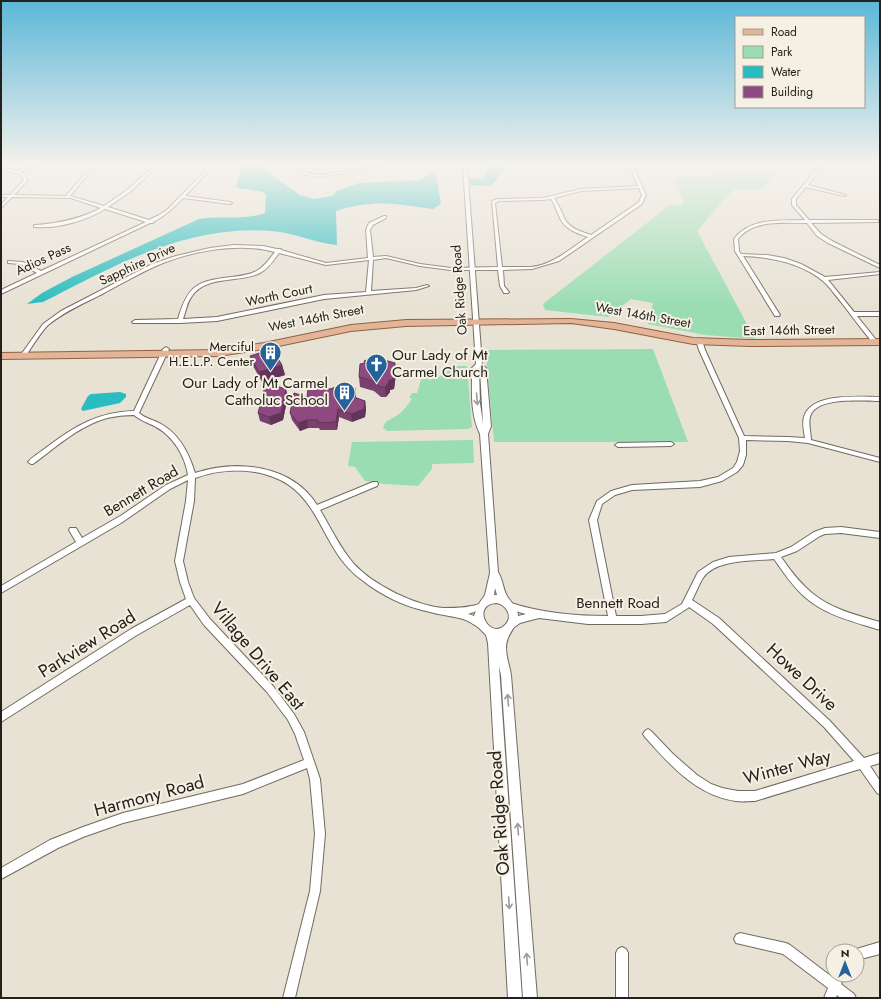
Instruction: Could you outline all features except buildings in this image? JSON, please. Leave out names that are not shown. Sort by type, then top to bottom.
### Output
[{"type":"main road","name":"West 146th Street","points":[[1,356],[25,354],[164,352],[200,354],[241,350],[344,329],[378,324],[475,319],[583,322],[693,341],[699,340]]},
{"type":"main road","name":"East 146th Street","points":[[699,340],[750,343],[878,342]]},
{"type":"main road","name":"West 146th Street","points":[[1,351],[25,354]]},
{"type":"street","points":[[36,226],[69,223],[93,213]]},
{"type":"street","points":[[123,213],[151,222]]},
{"type":"street","name":"Adios Pass","points":[[1,292],[151,222],[165,213]]},
{"type":"street","name":"Oak Ridge Road","points":[[468,213],[479,365],[475,368],[479,426],[484,434],[494,573],[491,582],[491,592],[483,605]]},
{"type":"street","points":[[493,213],[502,286],[506,292]]},
{"type":"street","points":[[560,213],[562,220],[566,225],[591,236]]},
{"type":"street","name":"Sapphire Drive","points":[[25,354],[45,325],[56,316],[165,261],[192,252],[222,247],[252,246],[279,250],[326,264],[371,257],[386,257],[420,265],[451,269],[472,270],[528,268],[557,260],[625,213]]},
{"type":"street","points":[[801,213],[819,235],[880,267]]},
{"type":"street","points":[[368,292],[371,257],[368,230],[371,224],[384,217]]},
{"type":"street","points":[[778,314],[739,255],[736,247],[736,239],[746,229],[771,222],[876,221]]},
{"type":"street","points":[[180,321],[188,298],[196,288],[207,284],[256,273],[263,268],[279,250]]},
{"type":"street","points":[[739,255],[768,255],[785,259],[823,279],[878,342]]},
{"type":"street","points":[[10,262],[24,265],[40,273]]},
{"type":"street","points":[[823,279],[880,273]]},
{"type":"street","name":"Worth Court","points":[[135,322],[222,318],[324,297],[416,289],[427,286]]},
{"type":"street","points":[[853,314],[880,314]]},
{"type":"street","points":[[614,620],[594,525],[594,514],[598,504],[611,493],[625,488],[693,485],[718,480],[732,473],[741,463],[744,452],[742,438],[702,350],[699,340]]},
{"type":"street","points":[[136,413],[164,352]]},
{"type":"street","points":[[808,441],[807,416],[815,406],[833,400],[880,399]]},
{"type":"street","points":[[31,462],[82,425],[96,418],[119,413],[136,413],[141,418],[164,428],[174,437],[184,453],[192,476]]},
{"type":"street","points":[[742,438],[808,441],[880,460]]},
{"type":"street","points":[[618,445],[670,444]]},
{"type":"street","name":"Bennett Road","points":[[1,590],[139,508],[169,487],[192,476],[231,469],[249,469],[279,476],[295,486],[304,494],[341,554],[362,576],[386,592],[401,599],[474,619],[484,626]]},
{"type":"street","name":"Village Drive East","points":[[192,476],[179,561],[184,582],[191,600],[207,622],[270,689],[291,717],[299,731],[310,762],[317,799],[319,857],[315,892],[290,998]]},
{"type":"street","points":[[314,510],[375,484]]},
{"type":"street","points":[[73,530],[81,543]]},
{"type":"street","name":"Bennett Road","points":[[508,604],[522,610],[533,611],[539,614],[588,620],[666,618],[680,610],[688,602],[701,574],[713,565],[729,560],[776,556],[794,549],[817,534],[825,531],[841,530],[880,535]]},
{"type":"street","points":[[776,556],[797,586],[819,604],[843,615],[880,626]]},
{"type":"street","name":"Oak Ridge Road","points":[[494,573],[499,581],[500,594],[508,604]]},
{"type":"street","name":"Parkview Road","points":[[1,717],[134,632],[191,600]]},
{"type":"street","points":[[496,600],[508,604],[514,615],[510,626],[497,632],[484,626],[478,616],[483,605],[496,600]]},
{"type":"street","name":"Howe Drive","points":[[688,602],[716,621],[838,734],[862,763],[880,790]]},
{"type":"street","name":"Bennett Road","points":[[444,611],[471,610],[483,605]]},
{"type":"street","name":"Bennett Road","points":[[510,626],[517,620],[539,614]]},
{"type":"street","name":"Oak Ridge Road","points":[[484,626],[490,634],[493,643],[515,998]]},
{"type":"street","name":"Oak Ridge Road","points":[[510,626],[502,637],[501,643],[506,675],[530,998]]},
{"type":"street","name":"Winter Way","points":[[648,734],[682,770],[700,785],[711,790],[736,797],[755,796],[880,758]]},
{"type":"street","name":"Harmony Road","points":[[1,874],[54,844],[83,832],[129,816],[243,789],[310,762]]},
{"type":"street","points":[[740,939],[786,949],[825,973]]},
{"type":"street","points":[[865,952],[880,948]]},
{"type":"street","points":[[622,953],[622,998]]},
{"type":"street","points":[[830,998],[836,983]]},
{"type":"street","points":[[839,983],[850,998]]},
{"type":"green space","points":[[660,213],[713,213],[697,231],[755,339],[705,335],[648,324],[653,303],[631,299],[608,317],[545,310],[543,304]]},
{"type":"green space","points":[[653,349],[688,442],[494,442],[486,356],[487,350]]},
{"type":"green space","points":[[456,366],[467,366],[472,427],[468,429],[387,431],[383,428],[387,421],[399,414],[406,407],[412,399],[409,398],[412,393],[417,393],[422,376],[428,376],[428,380],[437,378]]},
{"type":"green space","points":[[473,440],[474,463],[432,464],[432,469],[418,486],[384,484],[365,481],[355,467],[348,466],[352,442]]},
{"type":"water","points":[[265,213],[336,213],[337,245],[272,231],[241,231],[211,234],[181,241],[153,250],[125,261],[43,302],[27,304],[42,293],[72,277],[199,219],[249,217]]},
{"type":"water","points":[[120,392],[126,394],[126,397],[120,403],[83,411],[81,409],[88,396],[91,394]]},
{"type":"place","name":"Merciful H.E.L.P. Center","points":[[270,372]]},
{"type":"place","name":"Our Lady of Mt Carmel Church","points":[[377,384]]},
{"type":"place","name":"Our Lady of Mt Carmel Catholuc School","points":[[344,412]]}]
